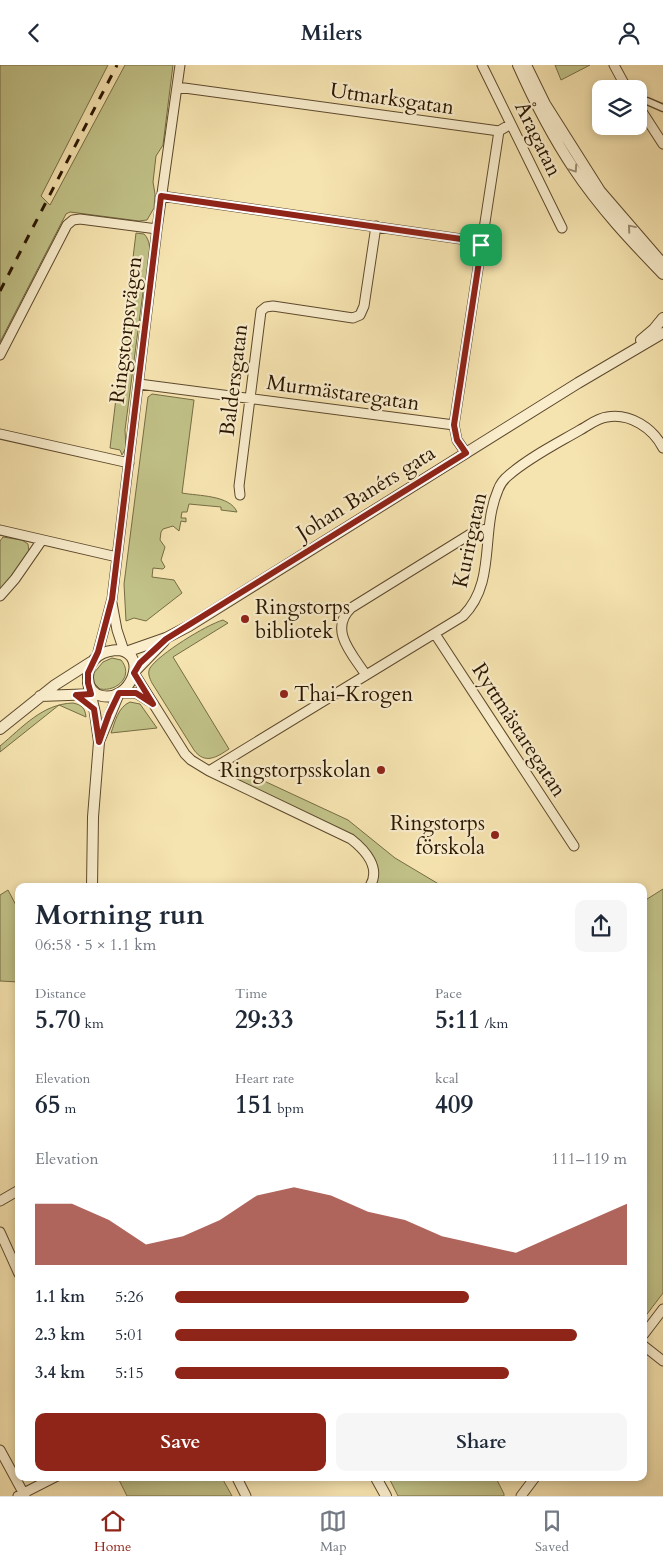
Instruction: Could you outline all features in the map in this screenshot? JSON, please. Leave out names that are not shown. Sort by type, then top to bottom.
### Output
[{"type":"street","name":"Ringstorpsvägen","points":[[95,658],[112,599],[161,196],[180,65]]},
{"type":"street","name":"Åragatan","points":[[482,65],[562,228]]},
{"type":"street","points":[[518,65],[534,99],[574,169],[626,237],[663,274]]},
{"type":"street","points":[[526,65],[545,104],[600,191],[663,264]]},
{"type":"street","points":[[614,65],[622,80]]},
{"type":"street","name":"Utmarksgatan","points":[[177,87],[499,131]]},
{"type":"street","points":[[647,101],[663,109]]},
{"type":"street","points":[[647,116],[663,144]]},
{"type":"street","points":[[466,453],[457,440],[454,425],[499,131],[511,124]]},
{"type":"street","points":[[161,196],[482,242]]},
{"type":"street","points":[[0,355],[67,225],[73,220],[80,219],[157,229]]},
{"type":"street","name":"Baldersgatan","points":[[240,495],[238,486],[261,311],[266,307],[274,306],[353,318],[360,315],[364,306],[376,226]]},
{"type":"street","name":"Johan Banérs gata","points":[[611,363],[642,339],[663,318]]},
{"type":"street","name":"Johan Banérs gata","points":[[134,672],[166,639],[611,363],[663,333]]},
{"type":"street","name":"Murmästaregatan","points":[[139,384],[454,425]]},
{"type":"street","name":"Kurirgatan","points":[[209,771],[463,616],[478,595],[484,575],[494,498],[500,485],[508,475],[552,447],[600,419],[607,417],[635,421],[654,433],[663,448]]},
{"type":"street","points":[[0,434],[129,463]]},
{"type":"street","points":[[366,675],[342,634],[341,623],[351,608],[472,533],[489,529]]},
{"type":"street","points":[[1,533],[117,557]]},
{"type":"street","points":[[0,597],[42,540]]},
{"type":"street","name":"Ringstorpsvägen","points":[[112,599],[117,629],[125,651]]},
{"type":"street","name":"Ryttmästaregatan","points":[[435,633],[574,846]]},
{"type":"street","name":"Johan Banérs gata","points":[[125,651],[166,639]]},
{"type":"street","points":[[0,729],[40,696],[95,658],[111,651],[125,651],[132,659],[134,672],[153,704],[191,760],[209,771],[351,839],[365,853],[373,867],[374,876],[371,883]]},
{"type":"street","points":[[92,883],[93,817],[99,742],[94,709],[94,694],[88,683],[88,669],[95,658]]},
{"type":"street","points":[[99,742],[109,714],[120,693],[129,684],[134,672]]},
{"type":"street","points":[[40,696],[94,694],[105,696],[120,693],[136,693],[153,704]]},
{"type":"street","points":[[76,695],[94,709]]},
{"type":"street","points":[[0,1201],[15,1192]]},
{"type":"street","points":[[0,1232],[15,1264]]},
{"type":"street","points":[[647,1330],[663,1309]]},
{"type":"street","points":[[647,1348],[663,1361]]},
{"type":"street","points":[[0,1450],[15,1481]]},
{"type":"street","points":[[15,1481],[22,1495],[48,1481]]},
{"type":"street","points":[[238,1481],[246,1496]]},
{"type":"street","points":[[378,1481],[386,1496]]},
{"type":"street","points":[[522,1496],[532,1481]]},
{"type":"green space","points":[[0,65],[108,65],[41,196],[50,205],[125,65],[173,65],[163,145],[156,156],[153,182],[155,194],[154,208],[147,220],[139,221],[70,212],[66,214],[0,342]]},
{"type":"green space","points":[[555,65],[590,65],[561,80]]},
{"type":"green space","points":[[136,233],[144,234],[148,239],[150,253],[125,430],[126,448],[122,455],[120,450],[110,448]]},
{"type":"green space","points":[[152,394],[194,400],[182,493],[221,499],[233,506],[237,512],[221,510],[221,507],[189,504],[187,512],[182,512],[181,518],[186,518],[186,522],[181,521],[179,531],[173,526],[163,529],[160,540],[165,547],[161,560],[165,567],[163,569],[153,568],[152,577],[174,580],[182,593],[146,621],[134,618],[126,621],[124,584],[148,397]]},
{"type":"green space","points":[[3,537],[22,540],[28,544],[29,552],[0,591],[0,541]]},
{"type":"green space","points":[[223,620],[228,623],[173,657],[229,749],[216,757],[207,758],[198,755],[194,750],[152,683],[149,672],[150,668],[163,655],[206,628]]},
{"type":"green space","points":[[112,658],[121,660],[125,666],[125,677],[113,688],[100,689],[94,683],[93,674],[103,662]]},
{"type":"green space","points":[[130,702],[140,704],[157,728],[111,733],[120,711]]},
{"type":"green space","points":[[73,703],[79,705],[84,709],[86,717],[59,705]]},
{"type":"green space","points":[[58,705],[0,752],[0,746],[25,724],[42,712]]},
{"type":"green space","points":[[245,766],[249,774],[348,820],[395,858],[437,883],[375,883],[360,844],[237,782],[234,776],[237,770]]},
{"type":"green space","points":[[663,889],[663,1293],[647,1314],[647,899]]},
{"type":"green space","points":[[8,890],[15,903],[15,982],[0,981],[0,895]]},
{"type":"green space","points":[[120,1481],[224,1481],[232,1496],[127,1496]]},
{"type":"green space","points":[[390,1481],[498,1481],[504,1494],[504,1496],[398,1496]]},
{"type":"railway","points":[[0,291],[117,65]]},
{"type":"place","name":"Ringstorps bibliotek","points":[[245,619]]},
{"type":"place","name":"Thai-Krogen","points":[[284,694]]},
{"type":"place","name":"Ringstorpsskolan","points":[[381,770]]},
{"type":"place","name":"Ringstorps förskola","points":[[495,835]]},
{"type":"route","points":[[161,196],[482,242],[481,245],[454,425],[457,440],[466,453],[166,639],[140,663],[134,673],[153,704],[136,693],[119,693],[99,742],[94,709],[76,695],[91,694],[87,676],[88,669],[97,657],[112,599],[161,196]]}]
